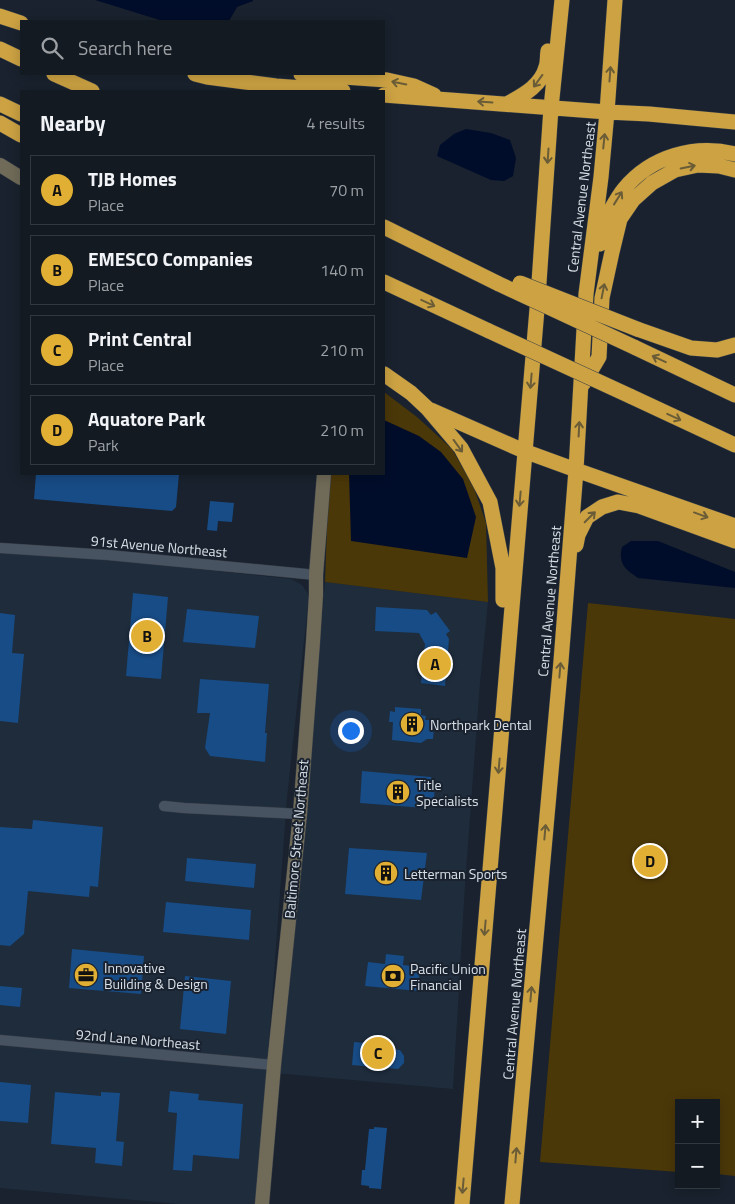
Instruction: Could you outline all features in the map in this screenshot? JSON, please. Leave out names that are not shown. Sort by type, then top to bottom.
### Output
[{"type":"highway","points":[[507,104],[530,92],[540,80],[546,68],[552,0]]},
{"type":"highway","points":[[462,1204],[538,297],[551,108],[562,0]]},
{"type":"highway","name":"Central Avenue Northeast","points":[[512,1204],[566,595],[576,470],[586,294],[601,177],[614,0]]},
{"type":"highway","points":[[0,16],[20,23]]},
{"type":"highway","points":[[0,49],[20,59]]},
{"type":"highway","points":[[56,75],[90,90]]},
{"type":"highway","points":[[199,75],[276,86],[330,90]]},
{"type":"highway","points":[[315,75],[387,80],[414,86],[444,99]]},
{"type":"highway","points":[[385,94],[735,122]]},
{"type":"highway","points":[[0,104],[20,114]]},
{"type":"highway","points":[[0,123],[20,134]]},
{"type":"highway","points":[[586,294],[609,213],[624,189],[643,171],[663,159],[688,152],[719,150],[735,154]]},
{"type":"highway","points":[[581,387],[599,357],[602,298],[620,219],[633,200],[652,183],[675,170],[698,165],[719,166],[735,170]]},
{"type":"highway","points":[[385,228],[501,280],[735,395]]},
{"type":"highway","points":[[501,280],[691,348],[717,350],[735,345]]},
{"type":"highway","points":[[385,282],[735,445]]},
{"type":"highway","points":[[385,375],[411,393],[427,408],[461,448],[490,502],[503,568],[502,731]]},
{"type":"highway","points":[[427,408],[524,451],[735,526]]},
{"type":"highway","points":[[566,595],[578,535],[587,517],[602,507],[618,502],[639,506],[735,541]]},
{"type":"street","points":[[0,165],[20,177]]},
{"type":"street","name":"Baltimore Street Northeast","points":[[262,1204],[274,1065],[300,814],[324,475]]},
{"type":"street","name":"91st Avenue Northeast","points":[[0,548],[108,555],[316,576]]},
{"type":"street","points":[[164,806],[300,814]]},
{"type":"street","name":"92nd Lane Northeast","points":[[0,1040],[274,1065]]},
{"type":"shaded area","points":[[385,393],[417,417],[452,449],[474,488],[486,523],[488,602],[325,582],[329,475],[385,475]]},
{"type":"shaded area","points":[[0,548],[291,579],[302,585],[309,595],[287,798],[257,1204],[179,1204],[0,1188]]},
{"type":"shaded area","points":[[325,582],[488,602],[465,885],[453,1089],[274,1073],[309,772]]},
{"type":"shaded area","points":[[588,603],[735,619],[735,1176],[720,1174],[720,1099],[675,1099],[675,1172],[540,1162]]},
{"type":"water","points":[[95,0],[253,0],[237,7],[230,20],[160,20]]},
{"type":"water","points":[[466,129],[491,133],[510,140],[516,158],[513,176],[504,181],[491,180],[437,156],[440,145],[454,134]]},
{"type":"water","points":[[385,420],[419,436],[441,452],[463,479],[476,517],[467,558],[351,541],[349,475],[385,475]]},
{"type":"water","points":[[631,541],[658,541],[735,572],[735,588],[638,578],[626,569],[621,558],[622,547]]},
{"type":"building","points":[[36,475],[179,475],[176,507],[172,511],[34,499]]},
{"type":"building","points":[[210,501],[234,503],[232,522],[218,521],[217,531],[207,530]]},
{"type":"building","points":[[133,593],[168,597],[161,679],[126,676]]},
{"type":"building","points":[[376,607],[427,610],[431,615],[436,612],[450,631],[446,634],[449,639],[445,686],[421,683],[425,644],[419,633],[375,631]]},
{"type":"building","points":[[187,609],[259,616],[255,648],[183,642]]},
{"type":"building","points":[[0,613],[15,615],[12,653],[24,654],[18,723],[0,721]]},
{"type":"building","points":[[200,679],[269,684],[265,762],[210,756],[205,748],[210,713],[197,713]]},
{"type":"building","name":"Northpark Dental","points":[[395,707],[421,709],[421,715],[426,716],[425,720],[431,720],[430,726],[434,726],[433,739],[427,739],[421,743],[392,740],[393,722],[389,722],[390,711],[395,712]]},
{"type":"building","name":"Title Specialists","points":[[362,771],[431,777],[435,785],[434,798],[425,808],[360,803]]},
{"type":"building","points":[[33,820],[103,827],[98,887],[90,886],[89,897],[28,891],[24,934],[10,946],[0,945],[0,827],[32,829]]},
{"type":"building","name":"Letterman Sports","points":[[349,848],[427,853],[421,900],[345,894]]},
{"type":"building","points":[[187,858],[256,864],[254,888],[185,881]]},
{"type":"building","points":[[166,902],[251,910],[249,940],[163,932]]},
{"type":"building","points":[[72,949],[144,956],[141,994],[69,988]]},
{"type":"building","name":"Pacific Union Financial","points":[[386,954],[404,956],[403,965],[420,967],[418,991],[365,986],[368,962],[385,964]]},
{"type":"building","points":[[185,976],[231,981],[226,1034],[180,1029]]},
{"type":"building","points":[[0,986],[22,988],[20,1007],[0,1005]]},
{"type":"building","points":[[354,1042],[388,1045],[387,1049],[400,1050],[404,1056],[404,1063],[398,1069],[352,1065]]},
{"type":"building","points":[[0,1082],[31,1085],[28,1123],[0,1121]]},
{"type":"building","points":[[170,1091],[199,1094],[198,1100],[243,1104],[239,1159],[193,1155],[192,1171],[173,1170],[177,1113],[168,1112]]},
{"type":"building","points":[[55,1092],[101,1096],[101,1092],[120,1093],[116,1141],[124,1142],[122,1166],[95,1163],[96,1148],[51,1144]]},
{"type":"building","points":[[374,1127],[387,1128],[381,1189],[361,1185],[362,1170],[365,1170],[369,1129],[374,1129]]},
{"type":"place","name":"EMESCO Companies","points":[[147,636]]},
{"type":"place","name":"TJB Homes","points":[[435,664]]},
{"type":"place","name":"Northpark Dental","points":[[412,724]]},
{"type":"place","name":"Title Specialists","points":[[398,792]]},
{"type":"place","name":"Aquatore Park","points":[[650,861]]},
{"type":"place","name":"Letterman Sports","points":[[386,873]]},
{"type":"place","name":"Innovative Building & Design","points":[[86,975]]},
{"type":"place","name":"Pacific Union Financial","points":[[393,976]]},
{"type":"place","name":"Print Central","points":[[378,1053]]}]
